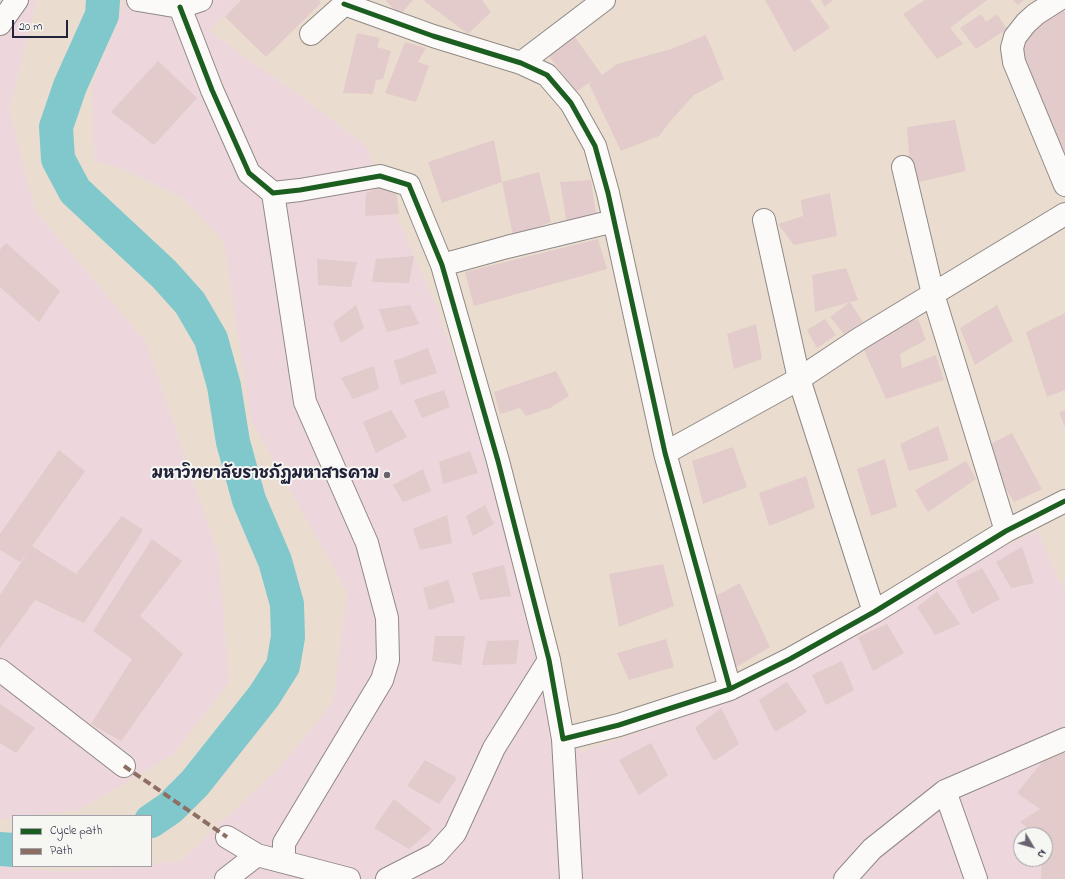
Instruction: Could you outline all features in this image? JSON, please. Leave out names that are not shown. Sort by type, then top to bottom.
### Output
[{"type":"street","points":[[0,24],[17,0]]},
{"type":"street","points":[[138,0],[180,7],[201,0]]},
{"type":"street","points":[[521,63],[604,0]]},
{"type":"street","points":[[1058,0],[1036,14],[1026,23],[1015,37],[1012,48],[1014,62],[1065,185]]},
{"type":"street","points":[[311,34],[346,2],[433,36],[521,63],[547,75],[571,103],[595,146],[608,193],[665,453],[730,689]]},
{"type":"street","points":[[180,7],[212,90],[250,174],[273,193],[305,402],[367,543],[387,618],[388,660],[382,680],[284,843],[284,861]]},
{"type":"street","points":[[903,167],[933,294],[1006,531]]},
{"type":"street","points":[[273,193],[300,190],[380,176],[409,185],[442,265],[498,461],[549,660],[562,739],[571,879]]},
{"type":"street","points":[[665,453],[799,379],[848,346],[1065,214]]},
{"type":"street","points":[[764,220],[799,379],[874,612]]},
{"type":"street","points":[[442,265],[507,247],[614,221]]},
{"type":"street","points":[[562,739],[619,725],[730,689],[790,660],[874,612],[1006,531],[1065,501]]},
{"type":"street","points":[[387,879],[436,854],[455,833],[494,748],[549,660]]},
{"type":"street","points":[[0,670],[124,766]]},
{"type":"street","points":[[845,879],[872,849],[945,791],[1065,739]]},
{"type":"street","points":[[945,791],[976,879]]},
{"type":"street","points":[[227,837],[257,854],[349,879]]},
{"type":"street","points":[[226,879],[257,854]]},
{"type":"shaded area","name":"มหาวิทยาลัยราชภัฏมหาสารคาม","points":[[0,0],[37,0],[9,110],[35,210],[146,342],[219,557],[229,682],[174,754],[79,810],[36,815],[12,815],[12,818],[0,819]]},
{"type":"shaded area","name":"มหาวิทยาลัยราชภัฏมหาสารคาม","points":[[126,0],[241,0],[209,31],[303,98],[366,146],[439,312],[580,752],[708,709],[947,573],[1038,531],[1058,579],[1065,589],[1065,879],[0,879],[0,865],[61,872],[117,867],[152,867],[152,864],[180,861],[279,768],[333,702],[347,592],[251,420],[224,242],[183,198],[126,170],[94,161],[92,85]]},
{"type":"building","points":[[241,0],[319,0],[321,3],[266,57],[225,17]]},
{"type":"building","points":[[385,0],[413,0],[400,15]]},
{"type":"building","points":[[482,0],[491,12],[468,34],[424,1]]},
{"type":"building","points":[[765,0],[810,0],[830,28],[794,52]]},
{"type":"building","points":[[821,0],[833,0],[825,7]]},
{"type":"building","points":[[925,0],[987,0],[950,28],[963,44],[937,59],[903,14]]},
{"type":"building","points":[[1013,0],[1024,0],[1018,5]]},
{"type":"building","points":[[1062,8],[1065,13],[1065,169],[1014,48]]},
{"type":"building","points":[[981,14],[986,22],[997,14],[1007,29],[976,49],[960,28]]},
{"type":"building","points":[[357,33],[380,38],[377,47],[391,51],[383,79],[376,80],[373,94],[343,93]]},
{"type":"building","points":[[572,33],[602,75],[617,64],[671,49],[706,35],[724,79],[694,95],[659,136],[621,151],[589,84],[596,78],[576,92],[546,52]]},
{"type":"building","points":[[405,42],[426,48],[418,62],[429,66],[416,102],[385,93]]},
{"type":"building","points":[[158,61],[197,98],[154,145],[111,112]]},
{"type":"building","points":[[955,120],[966,171],[911,184],[907,127]]},
{"type":"building","points":[[494,140],[502,182],[442,203],[428,162]]},
{"type":"building","points":[[539,172],[551,222],[513,236],[502,182]]},
{"type":"building","points":[[591,180],[597,220],[567,225],[560,182]]},
{"type":"building","points":[[395,181],[399,214],[365,216],[366,193]]},
{"type":"building","points":[[830,193],[837,236],[794,245],[778,224],[803,216],[801,200]]},
{"type":"building","points":[[598,239],[607,269],[474,306],[465,272]]},
{"type":"building","points":[[6,243],[60,291],[39,322],[0,287],[0,250]]},
{"type":"building","points":[[414,256],[409,283],[372,282],[376,259]]},
{"type":"building","points":[[317,259],[357,262],[351,287],[318,285]]},
{"type":"building","points":[[846,268],[858,300],[815,312],[812,275]]},
{"type":"building","points":[[850,302],[863,322],[844,334],[830,317]]},
{"type":"building","points":[[356,305],[364,328],[341,343],[333,323]]},
{"type":"building","points":[[410,305],[419,324],[387,332],[379,309]]},
{"type":"building","points":[[997,305],[1013,341],[975,365],[960,328]]},
{"type":"building","points":[[1065,313],[1065,390],[1047,397],[1026,332]]},
{"type":"building","points":[[825,319],[836,335],[817,348],[807,330]]},
{"type":"building","points":[[918,319],[926,340],[900,354],[902,368],[936,355],[944,380],[886,399],[859,339]]},
{"type":"building","points":[[756,324],[762,359],[734,369],[727,334]]},
{"type":"building","points":[[428,348],[437,373],[401,385],[394,361]]},
{"type":"building","points":[[374,366],[379,389],[353,399],[341,378]]},
{"type":"building","points":[[556,371],[569,396],[550,408],[526,416],[520,408],[500,414],[494,392]]},
{"type":"building","points":[[444,390],[450,407],[422,418],[414,400]]},
{"type":"building","points":[[391,410],[407,437],[376,453],[363,422]]},
{"type":"building","points":[[1065,410],[1065,427],[1059,413]]},
{"type":"building","points":[[938,426],[949,460],[909,471],[900,444]]},
{"type":"building","points":[[1012,433],[1042,489],[1014,502],[981,449]]},
{"type":"building","points":[[733,447],[747,487],[703,504],[692,461]]},
{"type":"building","points":[[59,450],[85,471],[32,546],[76,574],[122,516],[143,530],[84,623],[35,600],[0,648],[0,595],[28,552],[20,562],[0,550],[0,534]]},
{"type":"building","points":[[470,451],[478,473],[443,484],[439,462]]},
{"type":"building","points":[[885,459],[897,507],[871,516],[857,469]]},
{"type":"building","points":[[966,461],[976,479],[928,512],[915,490]]},
{"type":"building","points":[[423,469],[431,491],[403,502],[393,485]]},
{"type":"building","points":[[806,476],[815,508],[769,526],[759,493]]},
{"type":"building","points":[[485,505],[494,524],[473,536],[466,516]]},
{"type":"building","points":[[447,515],[452,543],[420,550],[413,529]]},
{"type":"building","points":[[152,539],[182,561],[140,616],[183,654],[121,741],[91,724],[132,659],[93,631]]},
{"type":"building","points":[[1022,547],[1034,583],[1011,588],[996,562]]},
{"type":"building","points":[[663,564],[674,606],[619,627],[609,574]]},
{"type":"building","points":[[504,565],[511,596],[480,600],[472,573]]},
{"type":"building","points":[[982,568],[1000,599],[972,614],[956,581]]},
{"type":"building","points":[[448,580],[455,602],[429,610],[423,588]]},
{"type":"building","points":[[740,583],[770,647],[733,669],[706,601]]},
{"type":"building","points":[[937,592],[960,624],[935,635],[917,607]]},
{"type":"building","points":[[887,624],[904,653],[873,671],[858,637]]},
{"type":"building","points":[[435,636],[465,636],[461,665],[432,661]]},
{"type":"building","points":[[666,639],[674,667],[629,680],[617,653]]},
{"type":"building","points":[[519,640],[516,664],[482,665],[487,641]]},
{"type":"building","points":[[842,661],[854,690],[826,705],[812,675]]},
{"type":"building","points":[[787,682],[807,712],[775,732],[759,700]]},
{"type":"building","points":[[0,704],[35,728],[16,753],[0,743]]},
{"type":"building","points":[[721,708],[739,744],[714,761],[695,728]]},
{"type":"building","points":[[1060,740],[1065,744],[1065,879],[1041,879],[1042,867],[1053,867],[1053,827],[1027,827],[1020,822],[1040,809],[1017,793]]},
{"type":"building","points":[[651,743],[668,775],[639,795],[619,760]]},
{"type":"building","points":[[425,760],[457,778],[439,804],[407,786]]},
{"type":"building","points":[[394,799],[432,829],[409,849],[374,828]]},
{"type":"waterway","points":[[103,0],[102,15],[70,86],[56,127],[58,159],[75,191],[164,274],[190,303],[211,339],[224,386],[233,442],[249,500],[275,561],[287,604],[288,637],[283,666],[264,696],[195,783],[170,808],[152,820]]},
{"type":"waterway","points":[[0,849],[12,850]]},
{"type":"marked path","points":[[124,766],[227,837]]},
{"type":"cycle path","points":[[344,4],[433,36],[521,63],[547,75],[571,103],[595,146],[608,193],[665,453],[730,689]]},
{"type":"cycle path","points":[[180,7],[212,90],[249,173],[273,193],[300,190],[380,176],[409,185],[442,265],[498,461],[549,660],[563,739],[619,725],[730,689],[790,659],[874,612],[1006,531],[1065,501]]},
{"type":"place","name":"มหาวิทยาลัยราชภัฏมหาสารคาม","points":[[387,475]]}]
